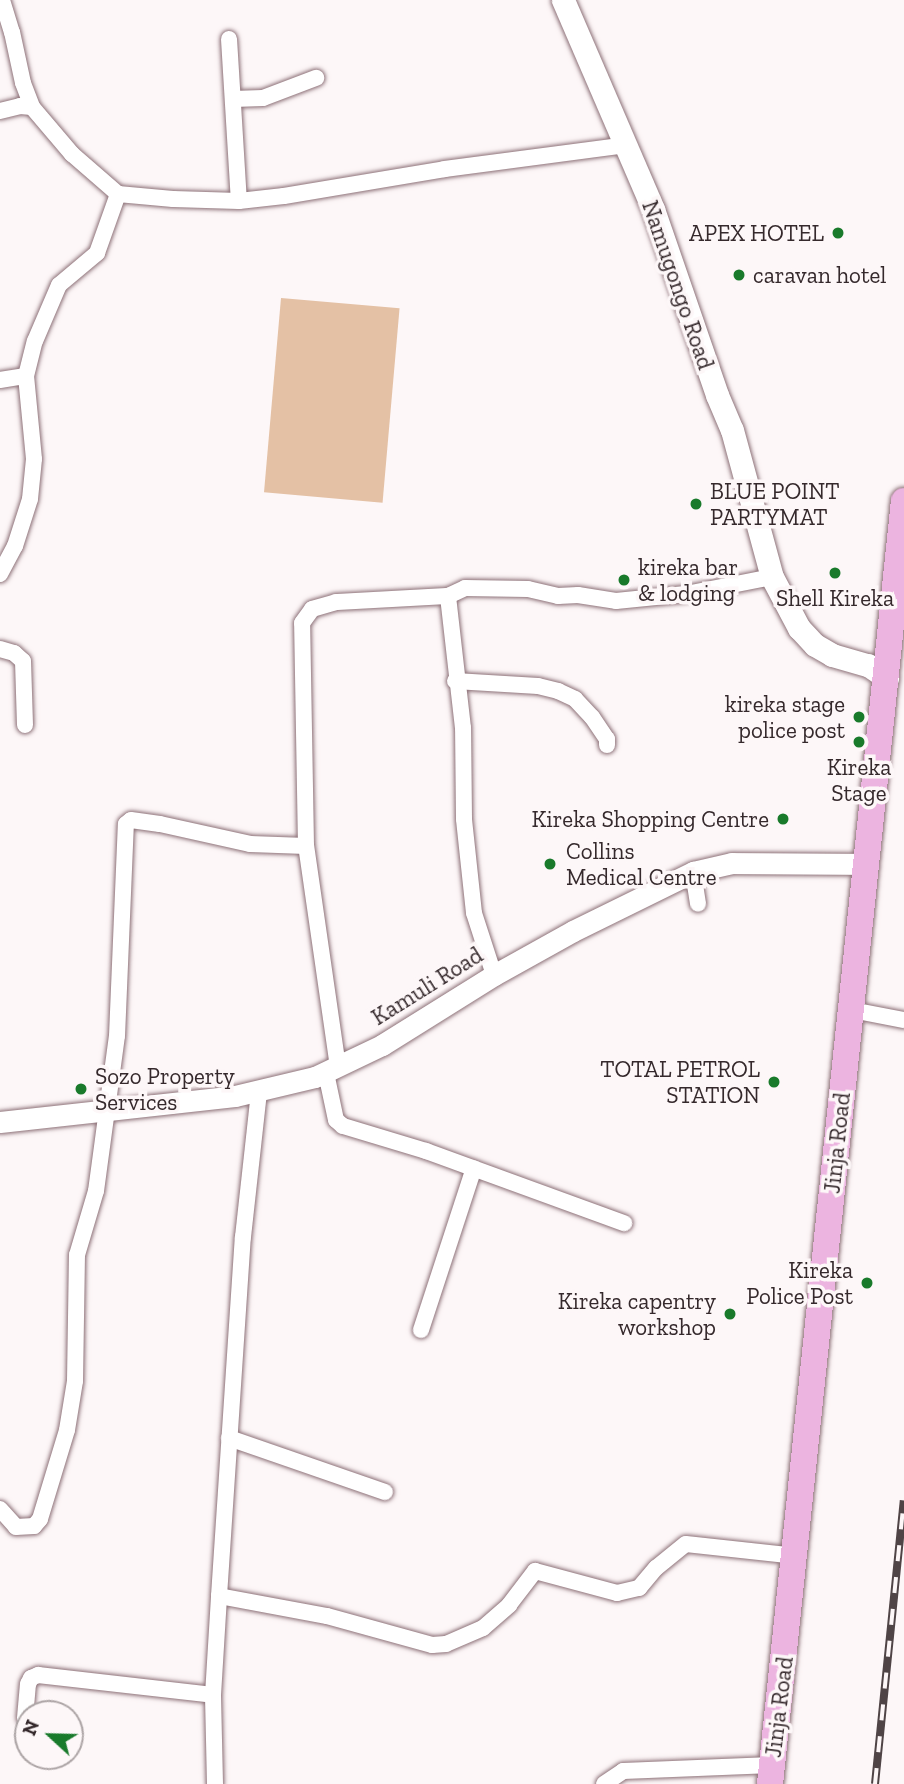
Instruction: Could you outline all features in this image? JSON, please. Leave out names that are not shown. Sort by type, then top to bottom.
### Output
[{"type":"highway","name":"Jinja Road","points":[[771,1775],[796,1556],[813,1355],[868,864],[904,501]]},
{"type":"main road","name":"Namugongo Road","points":[[563,0],[653,209],[717,395],[732,430],[772,577],[799,628],[815,645],[832,655],[868,665],[887,678]]},
{"type":"street","points":[[2,0],[23,83],[33,107],[72,154],[118,194],[239,201],[627,145]]},
{"type":"street","points":[[229,39],[239,201]]},
{"type":"street","points":[[233,99],[263,98],[316,78]]},
{"type":"street","points":[[0,111],[20,106],[33,107]]},
{"type":"street","points":[[0,574],[15,546],[30,499],[34,459],[26,376],[52,296],[58,285],[97,253],[118,194]]},
{"type":"street","points":[[0,380],[26,376]]},
{"type":"street","points":[[624,1223],[474,1168],[343,1126],[336,1120],[306,846],[302,623],[312,609],[336,602],[448,596],[465,588],[528,589],[558,596],[578,595],[617,601],[686,594],[772,577]]},
{"type":"street","points":[[448,596],[455,681],[463,729],[464,819],[474,913],[494,975]]},
{"type":"street","points":[[0,649],[14,653],[23,661],[25,724]]},
{"type":"street","points":[[455,681],[538,685],[558,691],[575,699],[592,717],[607,739],[607,745]]},
{"type":"street","points":[[0,1509],[16,1527],[34,1526],[40,1519],[67,1430],[75,1381],[77,1255],[96,1191],[104,1111],[117,1036],[127,822],[131,820],[160,824],[250,844],[306,846]]},
{"type":"street","name":"Kamuli Road","points":[[0,1122],[259,1092],[332,1070],[382,1045],[494,975],[573,930],[693,872],[732,863],[868,864]]},
{"type":"street","points":[[693,872],[698,904]]},
{"type":"street","points":[[852,1010],[904,1020]]},
{"type":"street","points":[[220,1782],[213,1695],[243,1237],[259,1092]]},
{"type":"street","points":[[421,1330],[474,1168]]},
{"type":"street","points":[[229,1438],[385,1492]]},
{"type":"street","points":[[219,1596],[327,1616],[432,1645],[446,1644],[482,1628],[509,1605],[535,1571],[617,1593],[639,1588],[656,1568],[685,1544],[796,1556]]},
{"type":"street","points":[[27,1700],[28,1684],[31,1678],[37,1675],[213,1695]]},
{"type":"street","points":[[604,1784],[623,1771],[771,1775]]},
{"type":"shaded area","points":[[281,298],[400,308],[383,503],[264,492]]},
{"type":"railway","points":[[875,1784],[904,1500]]},
{"type":"place","name":"APEX HOTEL","points":[[838,233]]},
{"type":"place","name":"caravan hotel","points":[[739,275]]},
{"type":"place","name":"BLUE POINT PARTYMAT","points":[[696,504]]},
{"type":"place","name":"Shell Kireka","points":[[835,573]]},
{"type":"place","name":"kireka bar & lodging","points":[[624,580]]},
{"type":"place","name":"kireka stage police post","points":[[859,717]]},
{"type":"place","name":"Kireka Stage","points":[[859,742]]},
{"type":"place","name":"Kireka Shopping Centre","points":[[783,819]]},
{"type":"place","name":"Collins Medical Centre","points":[[550,864]]},
{"type":"place","name":"TOTAL PETROL STATION","points":[[774,1082]]},
{"type":"place","name":"Sozo Property Services","points":[[81,1089]]},
{"type":"place","name":"Kireka Police Post","points":[[867,1283]]},
{"type":"place","name":"Kireka capentry workshop","points":[[730,1314]]}]
